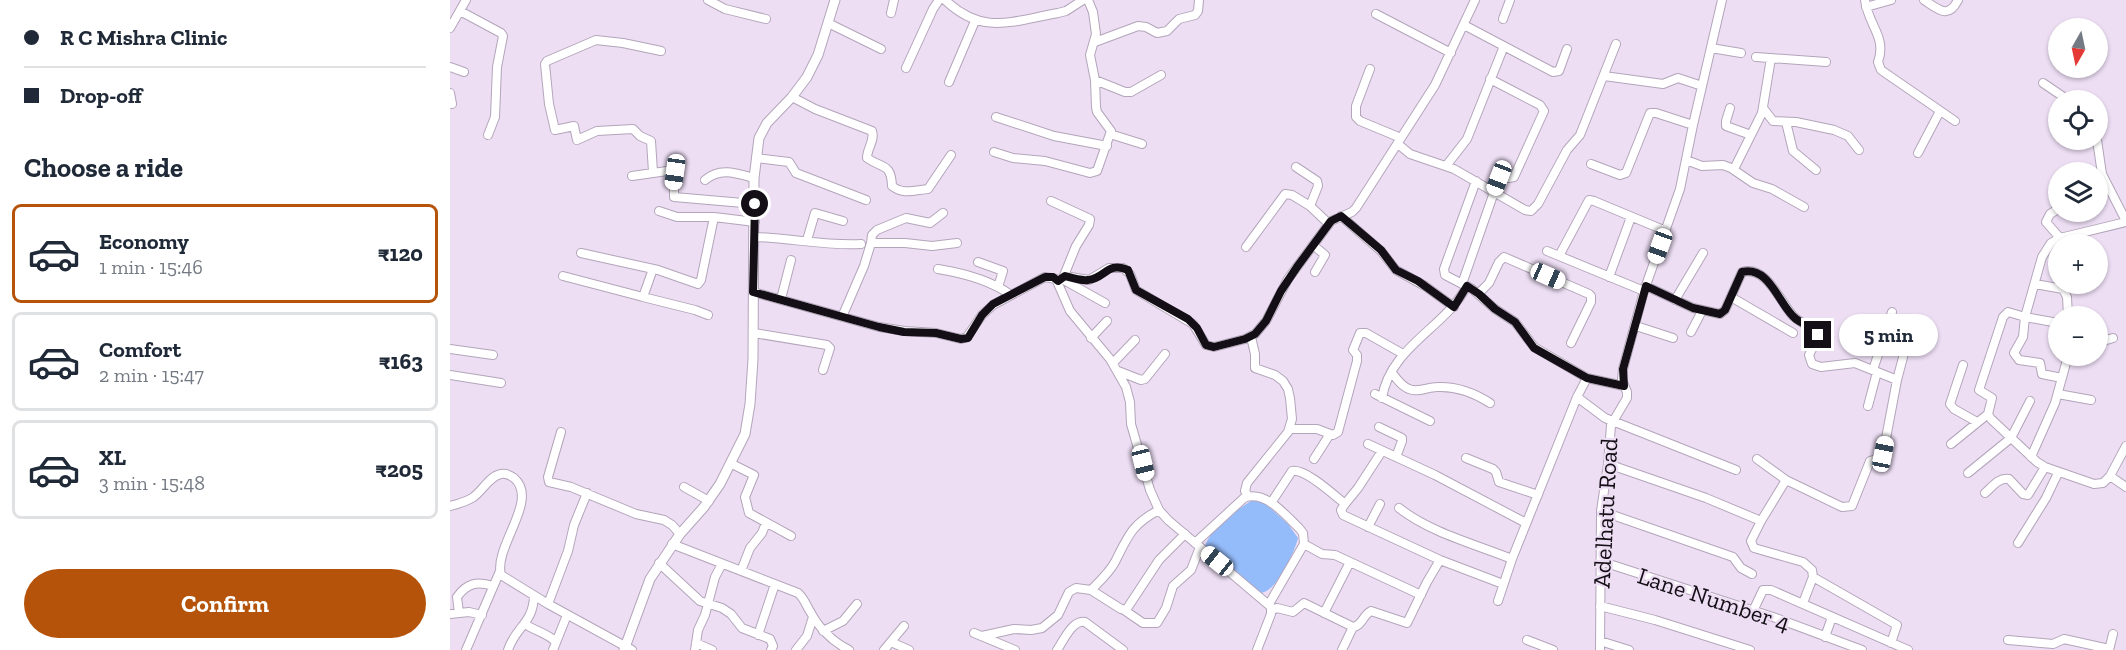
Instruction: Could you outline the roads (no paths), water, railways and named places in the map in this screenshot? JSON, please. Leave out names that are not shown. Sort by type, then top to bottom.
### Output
[{"type":"main road","points":[[627,649],[645,590],[659,563],[680,534],[709,501],[732,464],[745,434],[752,382],[754,178],[759,138],[763,130],[792,97],[812,67],[835,0]]},
{"type":"street","points":[[450,28],[466,0]]},
{"type":"street","points":[[710,0],[725,9],[766,19]]},
{"type":"street","points":[[891,13],[894,0]]},
{"type":"street","points":[[906,69],[939,0]]},
{"type":"street","points":[[945,0],[975,21],[998,23],[1059,13],[1083,0]]},
{"type":"street","points":[[994,152],[1013,158],[1045,161],[1094,173],[1100,168],[1110,128],[1097,112],[1095,80],[1089,55],[1095,42],[1093,12],[1088,0]]},
{"type":"street","points":[[1095,42],[1138,26],[1146,27],[1157,33],[1167,32],[1179,19],[1195,15],[1199,0]]},
{"type":"street","points":[[753,292],[898,330],[936,333],[961,339],[968,338],[986,310],[1045,277],[1089,280],[1109,268],[1124,268],[1130,274],[1136,290],[1193,324],[1206,345],[1214,347],[1251,337],[1266,321],[1285,285],[1329,224],[1356,208],[1435,85],[1475,0]]},
{"type":"street","points":[[1503,19],[1510,0]]},
{"type":"street","name":"Adelhatu Road","points":[[1600,650],[1601,511],[1612,420],[1627,398],[1623,369],[1645,289],[1680,189],[1722,0]]},
{"type":"street","points":[[1891,0],[1866,3],[1882,48],[1878,66],[1955,122]]},
{"type":"street","points":[[1924,0],[1941,10],[1948,11],[1952,10],[1958,0]]},
{"type":"street","points":[[460,11],[503,36],[496,68],[495,117],[488,135]]},
{"type":"street","points":[[1376,14],[1451,53]]},
{"type":"street","points":[[949,82],[975,21]]},
{"type":"street","points":[[828,22],[881,49]]},
{"type":"street","points":[[1464,25],[1556,72],[1559,71],[1567,49]]},
{"type":"street","points":[[653,172],[651,141],[640,136],[633,129],[597,131],[577,140],[574,126],[555,130],[549,104],[545,63],[596,40],[661,51]]},
{"type":"street","points":[[1370,69],[1356,106],[1356,117],[1360,121],[1399,141],[1410,154],[1446,166],[1525,210],[1531,211],[1535,208],[1567,150],[1580,135],[1616,44]]},
{"type":"street","points":[[1446,166],[1467,139],[1504,46]]},
{"type":"street","points":[[1711,48],[1741,53]]},
{"type":"street","points":[[1756,57],[1826,62]]},
{"type":"street","points":[[1734,169],[1763,108],[1771,58]]},
{"type":"street","points":[[450,67],[464,72]]},
{"type":"street","points":[[1095,80],[1125,92],[1131,92],[1161,75]]},
{"type":"street","points":[[1604,76],[1663,84],[1678,78],[1702,86]]},
{"type":"street","points":[[1430,421],[1378,396],[1403,354],[1454,307],[1465,285],[1501,176],[1514,177],[1544,111],[1540,105],[1490,79]]},
{"type":"street","points":[[2043,83],[2053,90]]},
{"type":"street","points":[[450,93],[452,104]]},
{"type":"street","points":[[792,97],[815,109],[872,131],[873,139],[867,158],[889,170],[892,177],[891,186],[895,189],[910,192],[917,189],[928,189],[951,156]]},
{"type":"street","points":[[1730,108],[1726,126],[1751,135]]},
{"type":"street","points":[[1763,108],[1773,121],[1802,123],[1842,133],[1859,150]]},
{"type":"street","points":[[1918,153],[1940,111]]},
{"type":"street","points":[[1591,164],[1620,175],[1626,173],[1650,113],[1693,125]]},
{"type":"street","points":[[996,117],[1054,136],[1107,146]]},
{"type":"street","points":[[1786,122],[1793,151],[1816,170]]},
{"type":"street","points":[[1110,134],[1142,144]]},
{"type":"street","points":[[2076,234],[2126,221],[2102,174],[2098,150]]},
{"type":"street","points":[[756,159],[789,162],[796,173],[866,200]]},
{"type":"street","points":[[1686,160],[1702,166],[1723,165],[1734,169],[1753,183],[1772,189],[1804,207]]},
{"type":"street","points":[[1296,167],[1319,183],[1310,206]]},
{"type":"street","points":[[632,176],[675,170],[674,197],[755,204]]},
{"type":"street","points":[[705,180],[724,171],[754,178]]},
{"type":"street","points":[[1476,181],[1444,269],[1444,275],[1479,294],[1495,309],[1515,322],[1534,348],[1587,378],[1624,386]]},
{"type":"street","points":[[1246,247],[1286,194],[1310,206],[1329,224]]},
{"type":"street","points":[[1559,256],[1589,200],[1666,231]]},
{"type":"street","points":[[1051,201],[1090,219],[1062,279],[1070,311],[1118,371],[1129,394],[1131,424],[1150,490],[1159,510],[1185,534],[1270,607],[1295,612],[1304,603],[1353,627],[1358,626],[1371,611],[1407,623],[1440,560]]},
{"type":"street","points":[[658,211],[677,218],[714,217],[755,222]]},
{"type":"street","points":[[807,240],[815,213],[843,220]]},
{"type":"street","points":[[842,317],[864,266],[872,235],[877,230],[909,218],[930,223],[942,213]]},
{"type":"street","points":[[1341,216],[1381,250],[1396,270],[1418,281],[1454,307]]},
{"type":"street","points":[[581,253],[653,269],[699,283],[714,217]]},
{"type":"street","points":[[1609,277],[1631,217]]},
{"type":"street","points":[[2048,218],[2046,222],[2056,234]]},
{"type":"street","points":[[755,237],[807,240],[841,245],[861,244]]},
{"type":"street","points":[[871,243],[932,246],[957,243]]},
{"type":"street","points":[[1313,245],[1325,255],[1315,272]]},
{"type":"street","points":[[2048,247],[2025,317],[2023,337],[2014,353],[2015,358],[2040,363],[2042,374],[2062,378]]},
{"type":"street","points":[[1547,251],[1609,277],[1716,314],[1723,313],[1742,272],[1750,271],[1760,275],[1768,282],[1795,319],[1818,332],[1818,338],[1809,355],[1812,364],[1827,366],[1850,363],[1897,380]]},
{"type":"street","points":[[1675,300],[1703,253]]},
{"type":"street","points":[[1479,294],[1489,283],[1499,262],[1504,257],[1592,296],[1572,343]]},
{"type":"street","points":[[781,299],[791,260]]},
{"type":"street","points":[[978,262],[1004,271],[998,287]]},
{"type":"street","points":[[643,297],[653,269]]},
{"type":"street","points":[[938,269],[963,274],[998,287],[1011,295]]},
{"type":"street","points":[[563,276],[708,315]]},
{"type":"street","points":[[1062,279],[1105,303]]},
{"type":"street","points":[[2035,284],[2063,289],[2067,297],[2067,306]]},
{"type":"street","points":[[1731,297],[1792,333]]},
{"type":"street","points":[[1692,332],[1702,311]]},
{"type":"street","points":[[1868,406],[1875,371],[1892,312]]},
{"type":"street","points":[[1952,444],[1988,414],[1992,398],[1980,392],[1979,387],[2003,317],[2008,312],[2048,321]]},
{"type":"street","points":[[1091,338],[1107,321]]},
{"type":"street","points":[[1636,326],[1673,338]]},
{"type":"street","points":[[1758,459],[1786,480],[1842,507],[1852,506],[1870,461],[1882,457],[1897,380],[1911,327]]},
{"type":"street","points":[[753,333],[828,345],[830,353],[824,370]]},
{"type":"street","points":[[1289,429],[1317,429],[1336,435],[1357,361],[1353,350],[1359,334],[1366,333],[1403,354]]},
{"type":"street","points":[[1248,496],[1245,491],[1247,483],[1289,429],[1292,419],[1288,388],[1275,375],[1255,368],[1251,337]]},
{"type":"street","points":[[2108,340],[2113,338]]},
{"type":"street","points":[[1113,363],[1135,340]]},
{"type":"street","points":[[450,349],[493,355]]},
{"type":"street","points":[[1118,371],[1141,380],[1145,379],[1165,354]]},
{"type":"street","points":[[1963,365],[1950,404],[1954,409],[1977,422]]},
{"type":"street","points":[[2031,457],[2058,394],[2065,366]]},
{"type":"street","points":[[1392,373],[1402,385],[1409,389],[1438,387],[1458,389],[1474,393],[1490,403]]},
{"type":"street","points":[[450,375],[501,383]]},
{"type":"street","points":[[1498,601],[1526,523],[1577,397],[1587,378]]},
{"type":"street","points":[[2058,394],[2091,400]]},
{"type":"street","points":[[1577,397],[1597,414],[1736,470]]},
{"type":"street","points":[[1968,473],[2011,438],[2030,401]]},
{"type":"street","points":[[1988,414],[2031,457],[2045,467],[2058,473],[2099,484],[2110,476],[2126,446]]},
{"type":"street","points":[[1379,427],[1402,438],[1395,457]]},
{"type":"street","points":[[561,432],[549,482],[571,486],[636,514],[668,522],[680,534]]},
{"type":"street","points":[[1314,459],[1330,434]]},
{"type":"street","points":[[1368,444],[1435,475],[1526,523]]},
{"type":"street","points":[[1382,451],[1341,510],[1343,515],[1440,560],[1503,584]]},
{"type":"street","points":[[1466,458],[1493,469],[1499,482],[1538,495]]},
{"type":"street","points":[[732,464],[754,475],[745,501],[749,513],[791,536]]},
{"type":"street","points":[[1608,464],[1729,507],[1761,521]]},
{"type":"street","points":[[1985,493],[2005,478],[2028,495],[2045,467]]},
{"type":"street","points":[[1270,503],[1292,471],[1299,470],[1345,504]]},
{"type":"street","points":[[2018,543],[2046,498],[2058,473]]},
{"type":"street","points":[[450,506],[473,498],[499,474],[509,475],[517,481],[522,491],[501,558],[500,571],[466,650]]},
{"type":"street","points":[[2110,476],[2126,488]]},
{"type":"street","points":[[1786,480],[1751,542],[1754,548],[1803,562],[1812,570],[1813,578],[1803,603]]},
{"type":"street","points":[[684,487],[709,501]]},
{"type":"street","points":[[548,604],[587,493]]},
{"type":"street","points":[[1015,650],[978,635],[1014,629],[1042,628],[1058,615],[1071,590],[1076,588],[1090,590],[1143,623],[1157,623],[1166,608],[1173,586],[1191,570],[1198,545],[1248,496],[1260,496],[1301,530],[1304,544],[1270,607],[1257,650]]},
{"type":"street","points":[[1368,527],[1380,504]]},
{"type":"street","points":[[1399,508],[1429,526],[1512,560]]},
{"type":"street","points":[[1090,590],[1110,569],[1123,543],[1136,525],[1159,510]]},
{"type":"street","points":[[1601,511],[1733,556],[1741,568],[1752,574]]},
{"type":"street","points":[[741,571],[750,548],[762,533],[766,523]]},
{"type":"street","points":[[1124,610],[1128,608],[1160,560],[1185,534]]},
{"type":"street","points":[[672,544],[801,596],[827,636],[849,650]]},
{"type":"street","points":[[1304,544],[1322,554],[1335,555],[1421,594]]},
{"type":"street","name":"Lane Number 4","points":[[1600,561],[1753,611],[1862,650]]},
{"type":"street","points":[[1324,613],[1350,562]]},
{"type":"street","points":[[659,563],[690,593],[707,605],[727,611],[742,628],[770,639],[771,650]]},
{"type":"street","points":[[712,650],[695,647],[713,583],[722,564]]},
{"type":"street","points":[[500,571],[501,576],[506,580],[627,649]]},
{"type":"street","points":[[1813,578],[1896,625],[1891,643]]},
{"type":"street","points":[[482,615],[454,613],[457,597],[466,587],[479,582],[493,586]]},
{"type":"street","points":[[758,635],[775,584]]},
{"type":"street","points":[[1753,611],[1761,592],[1766,589],[1908,650]]},
{"type":"street","points":[[508,650],[515,633],[525,624],[533,609],[534,596]]},
{"type":"street","points":[[823,631],[843,621],[857,604]]},
{"type":"street","points":[[1600,606],[1655,620],[1750,650]]},
{"type":"street","points":[[555,646],[567,615]]},
{"type":"street","points":[[796,650],[807,636],[813,617]]},
{"type":"street","points":[[1825,637],[1832,617]]},
{"type":"street","points":[[1057,650],[1075,624],[1081,621],[1123,650]]},
{"type":"street","points":[[525,624],[549,636],[555,646]]},
{"type":"street","points":[[884,650],[904,626]]},
{"type":"street","points":[[1342,650],[1353,627]]},
{"type":"street","points":[[2008,640],[2053,645],[2064,639],[2109,650],[2113,634]]},
{"type":"street","points":[[1527,640],[1553,650]]},
{"type":"street","points":[[1600,641],[1629,650]]},
{"type":"street","points":[[891,642],[909,650]]},
{"type":"water","points":[[1258,497],[1288,524],[1298,538],[1289,562],[1278,579],[1273,586],[1260,593],[1205,546],[1220,524]]}]
